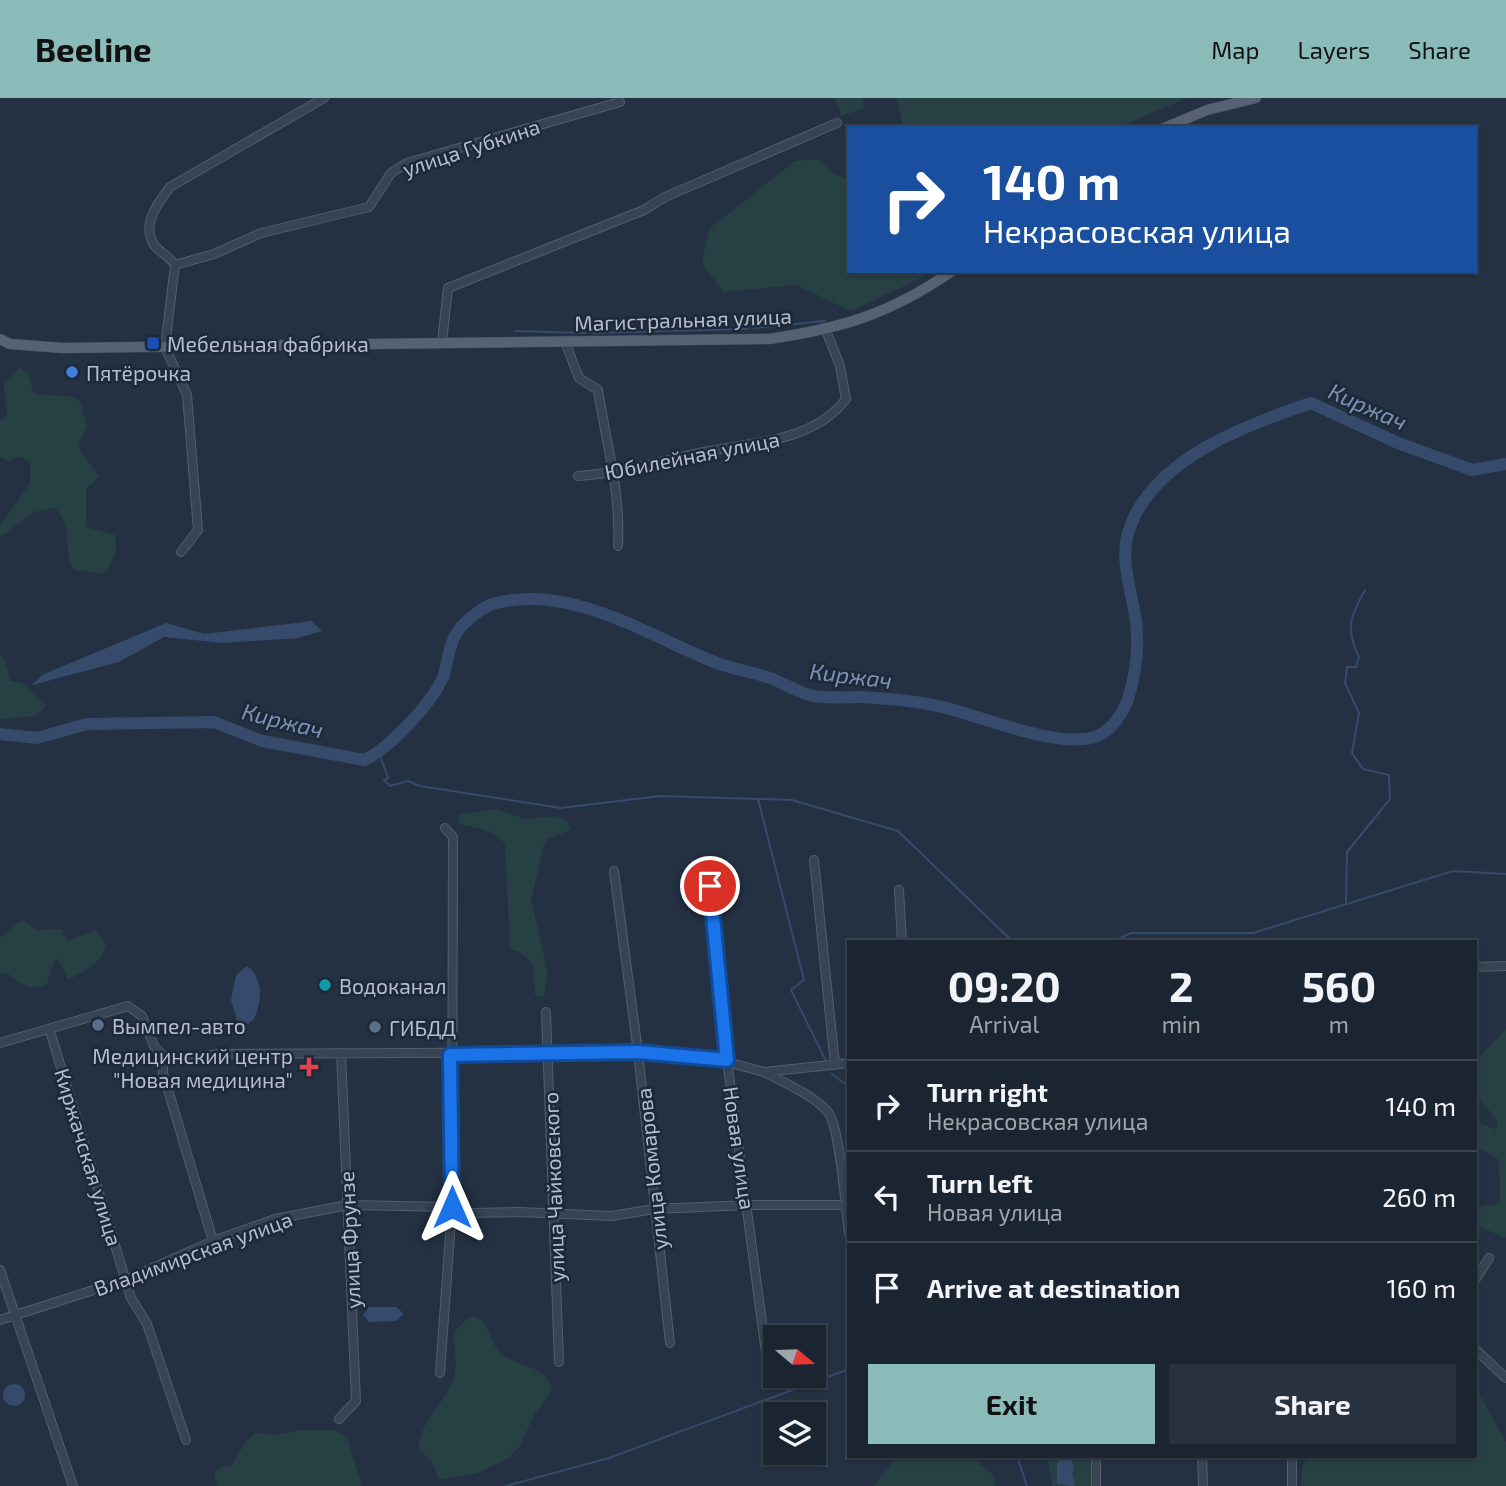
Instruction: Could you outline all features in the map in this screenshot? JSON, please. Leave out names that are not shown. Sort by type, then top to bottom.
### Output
[{"type":"main road","points":[[1169,126],[1207,110],[1256,98]]},
{"type":"main road","name":"Магистральная улица","points":[[0,339],[10,344],[63,348],[769,339],[877,315],[922,292],[950,273]]},
{"type":"street","points":[[181,552],[198,530],[197,505],[187,395],[165,347],[175,265],[155,246],[148,229],[154,208],[170,187],[324,98]]},
{"type":"street","name":"улица Губкина","points":[[175,265],[214,254],[261,233],[354,213],[369,207],[391,173],[407,163],[620,102],[618,98]]},
{"type":"street","points":[[442,342],[448,288],[644,210],[665,197],[837,123]]},
{"type":"street","name":"Юбилейная улица","points":[[578,476],[615,473],[706,452],[777,441],[834,415],[846,399],[841,366],[825,328]]},
{"type":"street","points":[[565,342],[579,378],[598,390],[609,459],[615,473],[618,546]]},
{"type":"street","points":[[440,1373],[452,1207],[450,1055],[453,837],[445,828]]},
{"type":"street","points":[[814,860],[835,1065]]},
{"type":"street","name":"улица Комарова","points":[[614,871],[638,1052],[670,1343]]},
{"type":"street","name":"Новая улица","points":[[710,886],[727,1060],[763,1327]]},
{"type":"street","points":[[899,890],[902,940]]},
{"type":"street","points":[[1477,967],[1506,966]]},
{"type":"street","points":[[0,1043],[50,1031],[128,1006],[142,1016],[154,1046],[163,1056],[177,1060],[219,1054],[450,1055],[638,1052],[727,1060],[764,1072],[811,1098],[829,1114],[837,1142],[847,1205]]},
{"type":"street","name":"улица Чайковского","points":[[546,1012],[559,1362]]},
{"type":"street","name":"Киржачская улица","points":[[50,1031],[128,1279],[131,1298],[147,1324],[186,1440]]},
{"type":"street","name":"улица Фрунзе","points":[[339,1419],[356,1401],[341,1053]]},
{"type":"street","points":[[163,1056],[163,1073],[213,1241]]},
{"type":"street","points":[[764,1072],[847,1063]]},
{"type":"street","name":"Владимирская улица","points":[[0,1320],[128,1279],[213,1241],[275,1219],[348,1205],[452,1207],[467,1213],[612,1216],[654,1209],[847,1205]]},
{"type":"street","points":[[1477,1277],[1489,1258]]},
{"type":"street","points":[[0,1270],[73,1486]]},
{"type":"street","points":[[1477,1351],[1506,1378]]},
{"type":"street","points":[[1096,1458],[1096,1486]]},
{"type":"street","points":[[1202,1458],[1203,1486]]},
{"type":"street","points":[[1292,1458],[1292,1486]]},
{"type":"green space","points":[[835,98],[862,98],[865,108],[841,116]]},
{"type":"green space","points":[[897,98],[1187,98],[1122,126],[903,126]]},
{"type":"green space","points":[[819,159],[833,173],[847,179],[847,273],[926,273],[851,311],[796,285],[723,292],[702,263],[709,229],[795,161]]},
{"type":"green space","points":[[20,368],[28,373],[33,392],[70,397],[81,402],[87,427],[78,445],[99,477],[86,489],[86,527],[115,535],[116,541],[114,556],[102,574],[74,570],[68,555],[65,524],[55,508],[34,512],[2,536],[0,534],[0,526],[30,483],[30,463],[21,456],[8,461],[0,457],[0,421],[7,416],[4,384]]},
{"type":"green space","points":[[0,656],[4,658],[10,681],[22,683],[47,705],[36,716],[0,719]]},
{"type":"green space","points":[[496,809],[525,819],[556,816],[569,822],[571,830],[549,838],[544,845],[531,899],[548,974],[544,997],[535,995],[532,963],[520,952],[510,949],[505,845],[491,832],[458,823],[459,815]]},
{"type":"green space","points":[[24,920],[36,930],[61,929],[67,941],[97,930],[106,946],[104,952],[86,970],[68,980],[58,959],[54,960],[47,984],[26,986],[7,973],[0,973],[0,938],[15,924]]},
{"type":"green space","points":[[1506,1029],[1506,1238],[1478,1226],[1477,1206],[1500,1204],[1499,1160],[1477,1146],[1477,1122],[1496,1130],[1498,1122],[1477,1096],[1477,1060]]},
{"type":"green space","points":[[473,1316],[486,1326],[499,1351],[538,1371],[549,1382],[552,1390],[534,1415],[520,1446],[509,1458],[478,1473],[439,1480],[431,1460],[419,1450],[420,1439],[454,1377],[454,1336],[457,1329]]},
{"type":"green space","points":[[1477,1391],[1506,1442],[1506,1486],[1300,1486],[1303,1465],[1308,1458],[1477,1458]]},
{"type":"green space","points":[[300,1430],[333,1430],[347,1437],[362,1486],[218,1486],[214,1477],[217,1469],[232,1465],[244,1444],[255,1433],[278,1435]]},
{"type":"green space","points":[[900,1458],[973,1458],[992,1474],[996,1486],[874,1486],[894,1461]]},
{"type":"green space","points":[[1048,1458],[1093,1458],[1091,1486],[1052,1486]]},
{"type":"water","points":[[312,621],[322,631],[299,638],[223,643],[164,637],[119,662],[32,685],[42,675],[166,623],[204,634]]},
{"type":"water","points":[[247,966],[253,971],[260,991],[257,1012],[248,1024],[237,1020],[231,1000],[236,975]]},
{"type":"water","points":[[369,1307],[396,1307],[404,1314],[396,1321],[369,1322],[363,1315]]},
{"type":"water","points":[[10,1384],[18,1384],[25,1391],[25,1399],[18,1406],[10,1406],[3,1399],[3,1391]]},
{"type":"water","points":[[1061,1458],[1070,1458],[1074,1466],[1072,1474],[1075,1486],[1057,1484],[1057,1464]]},
{"type":"waterway","points":[[754,328],[825,321]]},
{"type":"waterway","points":[[591,333],[747,329]]},
{"type":"waterway","points":[[516,331],[585,333]]},
{"type":"waterway","name":"Киржач","points":[[0,734],[37,738],[87,724],[214,722],[262,741],[364,760],[397,736],[430,699],[443,677],[453,639],[459,629],[479,611],[491,605],[525,599],[553,601],[610,616],[717,663],[766,677],[809,695],[917,702],[1043,736],[1062,739],[1095,737],[1106,731],[1119,716],[1128,699],[1135,671],[1137,632],[1125,551],[1130,527],[1142,503],[1160,481],[1206,447],[1233,433],[1311,403],[1398,443],[1472,470],[1506,464]]},
{"type":"waterway","points":[[1346,903],[1347,852],[1390,799],[1389,775],[1363,769],[1352,753],[1359,713],[1345,683],[1347,667],[1356,667],[1359,657],[1352,639],[1351,623],[1365,590]]},
{"type":"waterway","points":[[379,753],[388,778],[384,780],[390,786],[408,781],[420,786],[561,808],[660,796],[792,800],[898,831],[1011,940]]},
{"type":"waterway","points":[[758,799],[804,980],[791,990],[826,1061]]},
{"type":"waterway","points":[[1116,940],[1131,933],[1253,933],[1453,871],[1506,874]]},
{"type":"waterway","points":[[832,1074],[847,1085]]},
{"type":"waterway","points":[[506,1486],[609,1458],[847,1370]]},
{"type":"waterway","points":[[1018,1458],[1027,1486]]},
{"type":"place","name":"Мебельная фабрика","points":[[153,343]]},
{"type":"place","name":"Пятёрочка","points":[[72,372]]},
{"type":"place","name":"Водоканал","points":[[325,985]]},
{"type":"place","name":"Вымпел-авто","points":[[98,1025]]},
{"type":"place","name":"ГИБДД","points":[[375,1027]]},
{"type":"place","name":"Медицинский центр \"Новая медицина\"","points":[[309,1067]]},
{"type":"route","points":[[452,1207],[450,1055],[638,1052],[700,1055],[727,1060],[710,886]]}]
